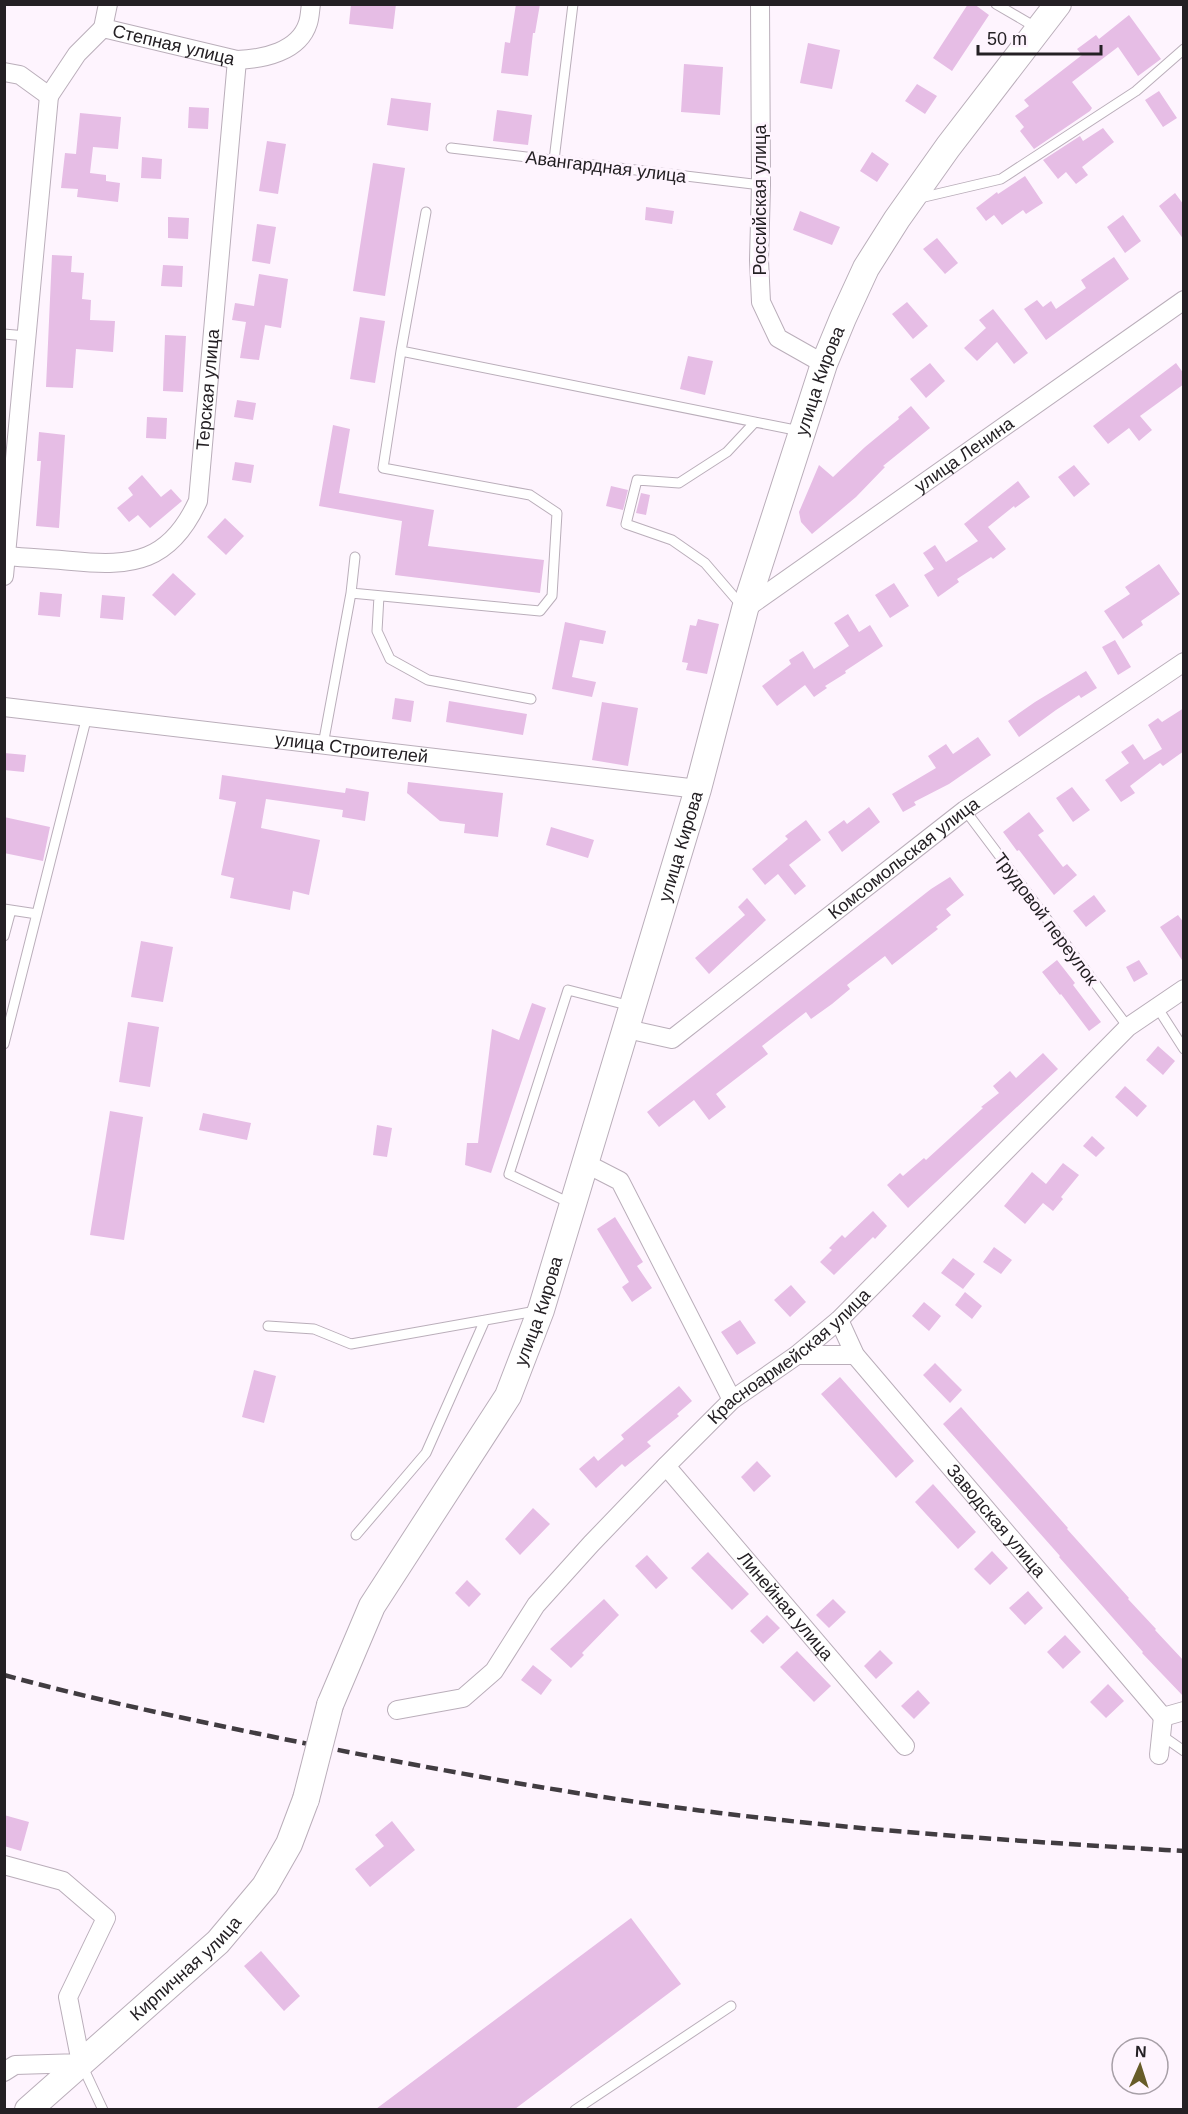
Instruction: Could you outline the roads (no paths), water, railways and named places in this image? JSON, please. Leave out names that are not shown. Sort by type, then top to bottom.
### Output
[{"type":"main road","name":"улица Кирова","points":[[306,1799],[330,1705],[372,1606],[508,1395],[541,1310],[698,789],[745,609],[824,364],[866,268],[948,147],[1058,4]]},
{"type":"main road","name":"Кирпичная улица","points":[[28,2109],[218,1942],[265,1886],[290,1844],[306,1799]]},
{"type":"street","points":[[103,28],[108,4]]},
{"type":"street","name":"Степная улица","points":[[49,96],[77,54],[103,28],[237,60],[256,60],[273,55],[289,46],[303,34],[308,24],[312,4]]},
{"type":"street","name":"Российская улица","points":[[760,4],[759,260],[761,302],[778,338],[824,364]]},
{"type":"street","name":"Терская улица","points":[[7,556],[108,565],[127,563],[146,557],[163,547],[178,535],[190,519],[198,501],[237,60]]},
{"type":"street","points":[[4,72],[20,75],[49,96],[26,336],[13,392],[7,556],[4,576]]},
{"type":"street","name":"улица Ленина","points":[[745,609],[1184,300]]},
{"type":"street","name":"Комсомольская улица","points":[[631,1017],[672,1039],[965,810],[1184,662]]},
{"type":"street","name":"улица Строителей","points":[[4,706],[698,789]]},
{"type":"street","name":"Красноармейская улица","points":[[397,1710],[463,1698],[494,1671],[536,1605],[591,1544],[732,1400],[797,1355],[839,1320],[1128,1027],[1184,989]]},
{"type":"street","points":[[585,1163],[620,1181],[732,1400]]},
{"type":"street","name":"Заводская улица","points":[[839,1320],[855,1354],[1162,1726]]},
{"type":"street","points":[[797,1355],[855,1354]]},
{"type":"street","name":"Линейная улица","points":[[666,1466],[905,1746]]},
{"type":"street","points":[[1159,1755],[1162,1726],[1184,1711]]},
{"type":"street","points":[[4,1865],[63,1881],[106,1918],[68,1997],[81,2063],[15,2066],[4,2072]]},
{"type":"lane","points":[[554,160],[573,4]]},
{"type":"lane","points":[[996,4],[1039,29]]},
{"type":"lane","points":[[911,200],[1001,179],[1136,91],[1184,49]]},
{"type":"lane","name":"Авангардная улица","points":[[451,148],[761,185]]},
{"type":"lane","points":[[351,593],[540,611],[552,596],[557,513],[530,495],[383,468],[426,212]]},
{"type":"lane","points":[[4,334],[26,336]]},
{"type":"lane","points":[[401,351],[802,432]]},
{"type":"lane","points":[[745,609],[705,563],[672,540],[626,524],[637,480],[679,483],[727,452],[755,422]]},
{"type":"lane","points":[[323,745],[351,593],[355,557]]},
{"type":"lane","points":[[378,596],[377,631],[390,659],[428,680],[531,699]]},
{"type":"lane","points":[[4,1044],[87,716]]},
{"type":"lane","name":"Трудовой переулок","points":[[965,810],[1128,1027]]},
{"type":"lane","points":[[4,936],[8,909],[37,914]]},
{"type":"lane","points":[[574,1205],[509,1174],[568,990],[631,1017]]},
{"type":"lane","points":[[1157,1007],[1184,1049]]},
{"type":"lane","points":[[268,1326],[314,1329],[351,1344],[541,1310]]},
{"type":"lane","points":[[356,1535],[426,1453],[485,1320]]},
{"type":"lane","points":[[1162,1726],[1184,1750]]},
{"type":"lane","points":[[575,2109],[731,2006]]},
{"type":"lane","points":[[81,2063],[103,2109]]},
{"type":"railway","points":[[4,1675],[141,1709],[321,1747],[616,1799],[828,1825],[1184,1851]]}]
